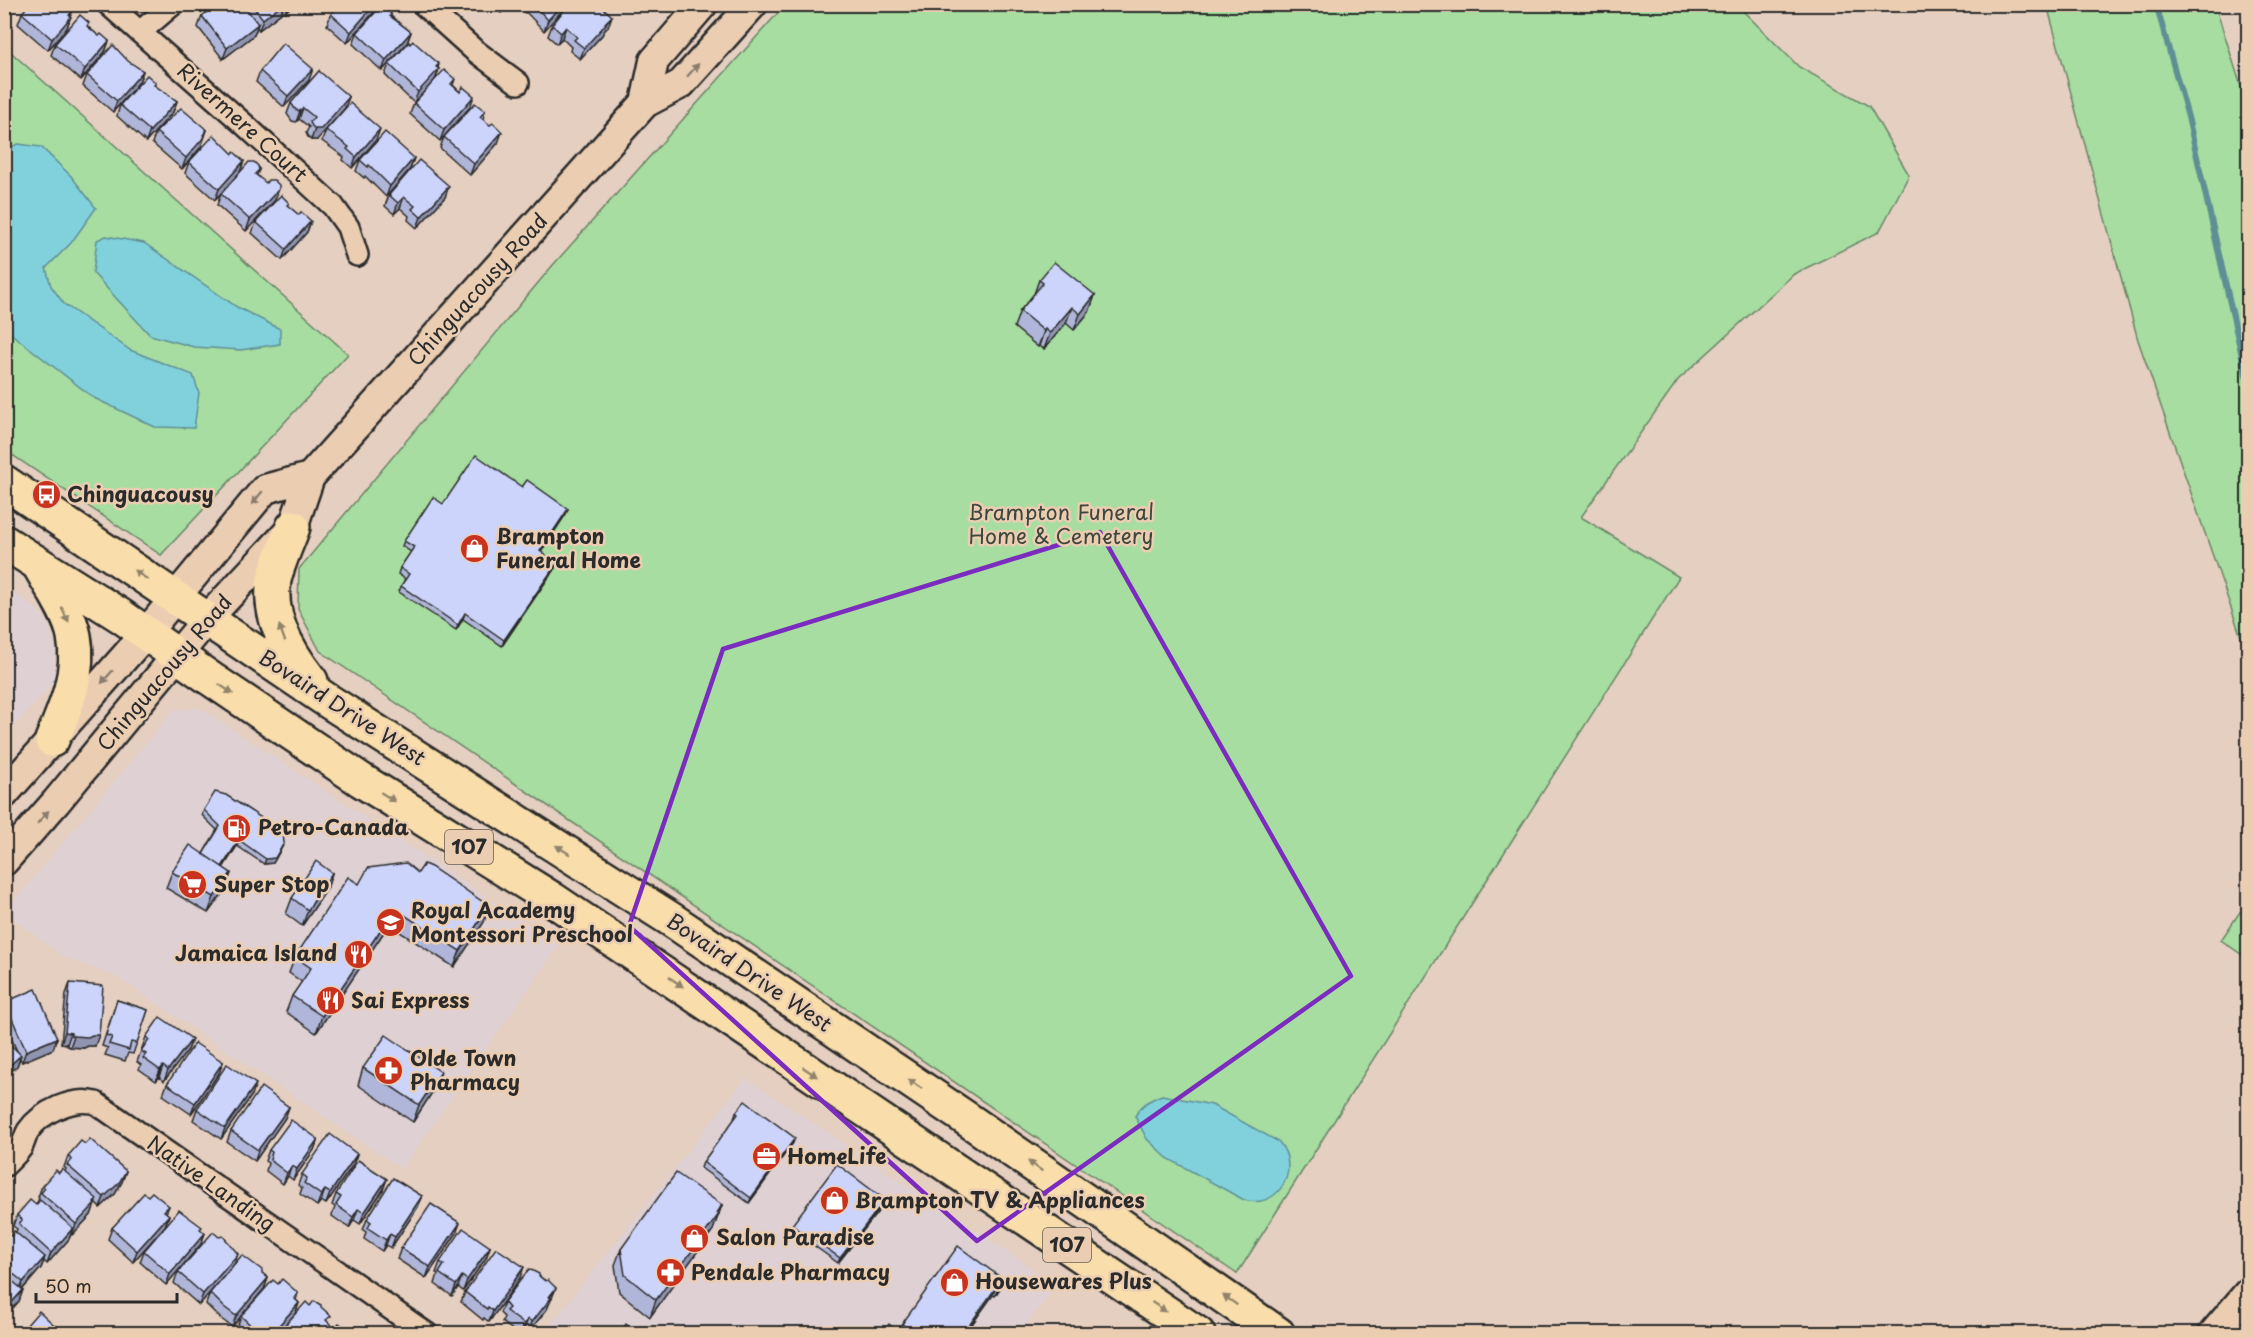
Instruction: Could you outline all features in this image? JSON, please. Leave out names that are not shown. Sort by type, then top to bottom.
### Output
[{"type":"main road","name":"Chinguacousy Road","points":[[645,103],[654,61],[703,4]]},
{"type":"main road","name":"Chinguacousy Road","points":[[4,861],[207,619],[293,527],[310,477],[645,103],[681,84],[753,4]]},
{"type":"main road","name":"Chinguacousy Road","points":[[4,794],[176,598],[264,489],[310,477]]},
{"type":"main road","name":"Bovaird Drive West","points":[[4,482],[325,699],[672,920],[964,1117],[1278,1334]]},
{"type":"main road","points":[[293,527],[274,581],[274,600],[280,633],[293,658],[325,699]]},
{"type":"main road","name":"107","points":[[4,542],[146,633],[361,780],[552,899],[1198,1334]]},
{"type":"main road","points":[[38,563],[74,634],[76,654],[72,693],[52,740]]},
{"type":"main road","points":[[646,962],[672,920]]},
{"type":"main road","points":[[2213,1334],[2248,1293]]},
{"type":"street","name":"Rivermere Court","points":[[108,4],[333,206],[348,227],[357,255]]},
{"type":"street","points":[[140,32],[173,4]]},
{"type":"street","points":[[423,4],[474,50],[518,82]]},
{"type":"street","name":"Native Landing","points":[[4,1166],[22,1147],[27,1132],[51,1111],[76,1101],[96,1103],[427,1334]]},
{"type":"highlighted area","points":[[1100,532],[1351,976],[977,1241],[629,926],[723,649]]},
{"type":"shaded area","points":[[5,586],[39,611],[48,623],[55,644],[55,681],[5,736]]},
{"type":"shaded area","points":[[200,708],[559,945],[402,1169],[117,977],[63,957],[5,912],[174,710]]},
{"type":"shaded area","points":[[746,1078],[1057,1285],[1020,1333],[543,1334]]},
{"type":"green space","name":"Brampton Funeral Home & Cemetery","points":[[785,5],[1737,5],[1799,67],[1869,106],[1909,175],[1879,232],[1794,274],[1678,380],[1581,517],[1679,577],[1237,1274],[320,651],[298,609],[299,569],[553,265]]},
{"type":"green space","points":[[2047,5],[2215,5],[2248,108],[2248,657],[2138,340]]},
{"type":"green space","points":[[4,46],[348,354],[161,555],[5,450]]},
{"type":"green space","points":[[2248,900],[2248,959],[2221,940]]},
{"type":"water","points":[[18,144],[41,147],[71,176],[96,208],[71,243],[46,268],[51,286],[64,304],[130,350],[193,375],[199,393],[194,428],[155,427],[94,398],[5,329],[5,150]]},
{"type":"water","points":[[106,236],[144,243],[237,307],[280,329],[280,344],[241,350],[194,347],[150,335],[93,273],[97,240]]},
{"type":"water","points":[[1162,1095],[1212,1105],[1279,1142],[1288,1163],[1287,1174],[1277,1193],[1268,1199],[1244,1200],[1167,1158],[1147,1139],[1135,1116],[1146,1103]]},
{"type":"building","points":[[29,4],[64,4],[72,12],[69,15],[71,17],[52,39],[22,13]]},
{"type":"building","points":[[223,4],[243,4],[258,24],[227,48],[202,16],[212,8],[215,11]]},
{"type":"building","points":[[251,4],[282,4],[263,19]]},
{"type":"building","points":[[339,4],[375,4],[351,32],[331,14]]},
{"type":"building","points":[[533,4],[562,4],[548,20]]},
{"type":"building","points":[[569,4],[599,4],[612,16],[584,48],[574,40],[577,37],[566,27],[561,33],[552,25]]},
{"type":"building","points":[[382,5],[391,14],[390,16],[411,32],[386,60],[357,33]]},
{"type":"building","points":[[80,15],[89,23],[87,26],[109,41],[85,69],[55,44]]},
{"type":"building","points":[[413,41],[439,64],[436,67],[439,69],[418,92],[389,64],[409,42],[410,44]]},
{"type":"building","points":[[283,43],[313,69],[288,96],[260,71]]},
{"type":"building","points":[[113,45],[128,61],[143,71],[117,101],[87,75]]},
{"type":"building","points":[[444,70],[455,79],[451,84],[460,92],[463,87],[474,96],[444,130],[414,103]]},
{"type":"building","points":[[319,71],[349,97],[321,129],[315,129],[310,122],[314,117],[303,108],[300,111],[296,110],[291,103]]},
{"type":"building","points":[[147,75],[156,83],[154,85],[177,101],[150,131],[120,105]]},
{"type":"building","points":[[350,103],[380,129],[356,157],[347,149],[349,147],[326,130]]},
{"type":"building","points":[[475,103],[485,111],[480,117],[490,125],[493,123],[502,132],[474,164],[444,137]]},
{"type":"building","points":[[181,108],[207,130],[203,135],[205,136],[186,158],[156,132]]},
{"type":"building","points":[[385,132],[414,158],[390,186],[369,165],[368,167],[360,160]]},
{"type":"building","points":[[214,135],[233,154],[234,152],[244,161],[219,189],[189,162]]},
{"type":"building","points":[[419,160],[449,186],[421,217],[412,209],[415,206],[404,197],[398,203],[389,195]]},
{"type":"building","points":[[249,162],[254,162],[258,166],[259,170],[255,174],[266,183],[268,180],[274,180],[279,185],[279,189],[250,220],[221,194]]},
{"type":"building","points":[[281,195],[289,203],[287,205],[299,215],[301,212],[311,221],[286,249],[256,222]]},
{"type":"building","points":[[1054,262],[1095,295],[1080,314],[1072,307],[1050,333],[1045,329],[1044,331],[1020,311],[1043,283],[1039,280]]},
{"type":"building","name":"Brampton Funeral Home","points":[[476,455],[522,487],[527,480],[568,509],[540,551],[557,563],[504,640],[465,613],[458,625],[401,586],[409,574],[400,568],[414,547],[404,541],[433,497],[443,504]]},
{"type":"building","points":[[215,792],[226,795],[283,832],[284,843],[275,858],[266,859],[239,840],[222,867],[203,854],[220,826],[204,810]]},
{"type":"building","points":[[190,845],[231,873],[214,897],[172,872]]},
{"type":"building","points":[[316,861],[332,873],[308,910],[292,898]]},
{"type":"building","points":[[406,863],[418,873],[424,864],[431,867],[489,906],[460,951],[403,914],[390,916],[322,1016],[292,996],[311,968],[295,957],[348,877],[359,884],[368,868]]},
{"type":"building","points":[[70,983],[103,986],[99,1035],[74,1036],[65,1032]]},
{"type":"building","points":[[36,989],[57,1038],[26,1051],[5,1002]]},
{"type":"building","points":[[117,1000],[148,1010],[137,1043],[131,1042],[129,1050],[109,1044],[112,1037],[106,1035]]},
{"type":"building","points":[[160,1017],[192,1039],[168,1070],[163,1066],[160,1070],[143,1058],[146,1054],[141,1051],[149,1039],[146,1037]]},
{"type":"building","points":[[386,1035],[441,1072],[419,1105],[363,1068]]},
{"type":"building","points":[[4,1038],[21,1055],[4,1071]]},
{"type":"building","points":[[195,1043],[223,1062],[195,1103],[167,1084]]},
{"type":"building","points":[[227,1064],[256,1084],[225,1128],[197,1109]]},
{"type":"building","points":[[261,1087],[289,1107],[258,1150],[231,1131]]},
{"type":"building","points":[[745,1101],[795,1138],[751,1198],[703,1162]]},
{"type":"building","points":[[291,1120],[318,1139],[297,1169],[292,1166],[287,1173],[270,1160],[272,1152],[269,1150]]},
{"type":"building","points":[[330,1134],[357,1154],[330,1193],[325,1190],[321,1195],[304,1183],[307,1178],[302,1174]]},
{"type":"building","points":[[90,1139],[126,1171],[119,1183],[104,1197],[67,1165],[72,1160],[68,1156],[81,1141],[85,1144]]},
{"type":"building","points":[[358,1160],[387,1179],[364,1213],[358,1209],[353,1217],[336,1205],[341,1197],[336,1194]]},
{"type":"building","points":[[837,1164],[885,1200],[840,1258],[792,1225]]},
{"type":"building","points":[[62,1169],[97,1199],[76,1224],[41,1193],[45,1188],[42,1186],[56,1170],[59,1173]]},
{"type":"building","points":[[676,1173],[722,1205],[717,1213],[719,1214],[656,1300],[625,1275],[621,1249]]},
{"type":"building","points":[[393,1178],[422,1196],[395,1237],[390,1234],[386,1240],[368,1228],[371,1222],[367,1219]]},
{"type":"building","points":[[152,1192],[169,1206],[164,1211],[169,1215],[137,1251],[112,1228],[144,1193],[148,1196]]},
{"type":"building","points":[[30,1200],[36,1205],[40,1200],[73,1228],[51,1253],[19,1224],[22,1220],[17,1215]]},
{"type":"building","points":[[431,1204],[460,1223],[430,1267],[401,1248]]},
{"type":"building","points":[[179,1210],[202,1227],[200,1229],[205,1233],[170,1274],[144,1251]]},
{"type":"building","points":[[463,1228],[490,1247],[467,1280],[462,1276],[456,1285],[439,1273],[444,1265],[440,1262]]},
{"type":"building","points":[[4,1230],[11,1236],[14,1231],[45,1257],[23,1282],[4,1266]]},
{"type":"building","points":[[213,1232],[219,1237],[223,1236],[238,1254],[203,1294],[178,1272]]},
{"type":"building","points":[[958,1246],[1004,1280],[963,1334],[916,1334],[902,1324]]},
{"type":"building","points":[[496,1248],[524,1267],[493,1311],[465,1292]]},
{"type":"building","points":[[242,1255],[262,1270],[268,1278],[236,1316],[210,1293]]},
{"type":"building","points":[[529,1269],[539,1274],[545,1281],[548,1280],[556,1288],[532,1322],[528,1319],[524,1324],[506,1311],[509,1308],[504,1302]]},
{"type":"building","points":[[4,1274],[23,1290],[4,1311]]},
{"type":"building","points":[[282,1279],[298,1293],[294,1298],[299,1303],[271,1334],[260,1334],[241,1316],[273,1280],[278,1284]]},
{"type":"building","points":[[314,1301],[331,1316],[326,1320],[331,1325],[323,1334],[277,1334],[306,1302],[310,1306]]},
{"type":"building","points":[[39,1311],[64,1334],[19,1334]]},
{"type":"building","points":[[339,1323],[353,1334],[330,1334]]},
{"type":"building","points":[[626,1324],[638,1334],[619,1334]]},
{"type":"building","points":[[889,1324],[901,1334],[882,1334]]},
{"type":"waterway","points":[[2156,4],[2188,117],[2248,383]]},
{"type":"place","name":"Chinguacousy","points":[[46,495]]},
{"type":"place","name":"Brampton Funeral Home","points":[[475,549]]},
{"type":"place","name":"Petro-Canada","points":[[237,828]]},
{"type":"place","name":"Super Stop","points":[[193,885]]},
{"type":"place","name":"Royal Academy Montessori Preschool","points":[[390,923]]},
{"type":"place","name":"Jamaica Island","points":[[358,954]]},
{"type":"place","name":"Sai Express","points":[[330,1001]]},
{"type":"place","name":"Olde Town Pharmacy","points":[[389,1071]]},
{"type":"place","name":"HomeLife","points":[[766,1157]]},
{"type":"place","name":"Brampton TV & Appliances","points":[[834,1201]]},
{"type":"place","name":"Salon Paradise","points":[[695,1238]]},
{"type":"place","name":"Pendale Pharmacy","points":[[670,1273]]},
{"type":"place","name":"Housewares Plus","points":[[954,1282]]}]
